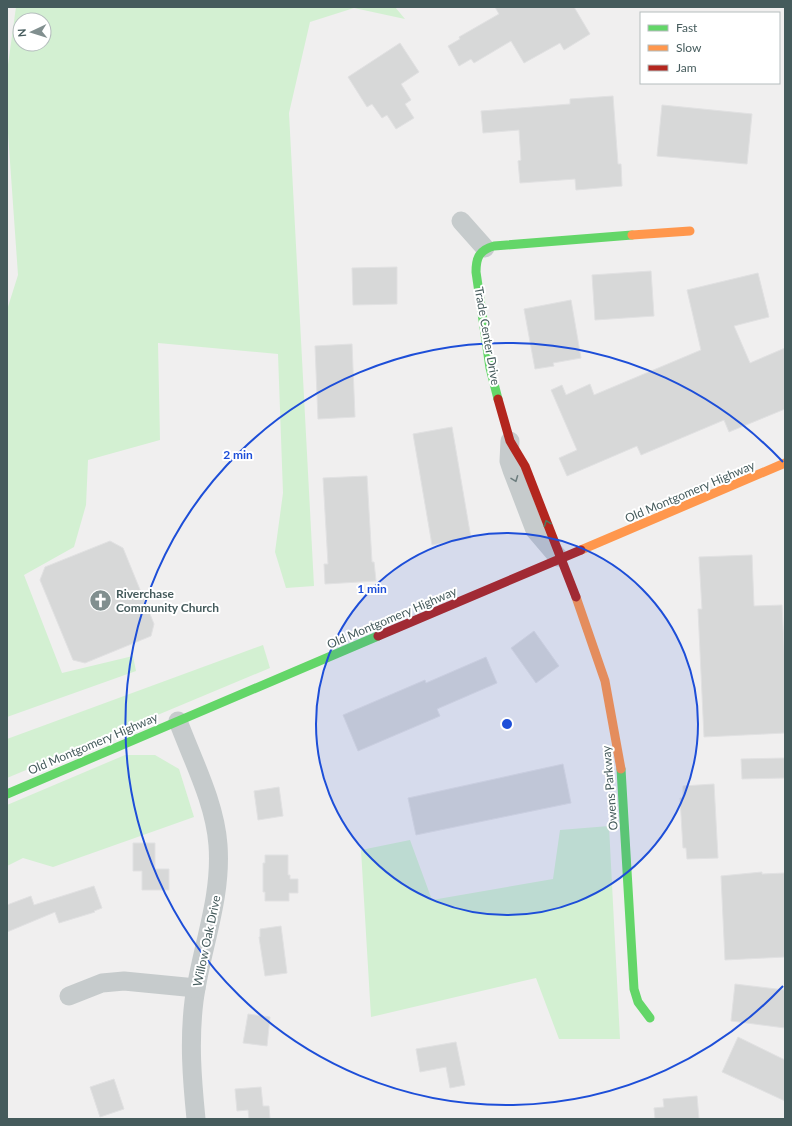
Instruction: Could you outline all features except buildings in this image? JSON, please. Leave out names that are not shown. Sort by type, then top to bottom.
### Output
[{"type":"street","points":[[461,221],[485,248],[690,231]]},
{"type":"street","name":"Trade Center Drive","points":[[485,248],[478,253],[476,272],[490,368],[510,441]]},
{"type":"street","points":[[510,441],[509,461],[535,530],[560,560]]},
{"type":"street","name":"Old Montgomery Highway","points":[[7,794],[785,464]]},
{"type":"street","name":"Owens Parkway","points":[[560,560],[606,681],[618,740],[622,774],[634,989],[638,1002],[650,1018]]},
{"type":"street","name":"Willow Oak Drive","points":[[178,722],[212,811],[218,845],[216,902],[196,988],[191,1040],[190,1066],[196,1119]]},
{"type":"street","points":[[69,996],[102,983],[124,980],[196,988]]},
{"type":"green space","points":[[16,7],[395,7],[405,19],[354,8],[310,22],[289,113],[314,586],[286,588],[275,552],[283,493],[278,354],[158,343],[160,440],[88,460],[86,505],[74,547],[24,575],[62,673],[133,656],[136,671],[7,717],[7,310],[18,275],[7,119],[7,72],[12,36],[12,52],[52,52],[52,12],[15,12]]},
{"type":"green space","points":[[263,645],[270,668],[7,778],[7,739]]},
{"type":"green space","points":[[125,755],[155,755],[179,769],[194,817],[53,867],[23,858],[7,866],[7,805]]},
{"type":"green space","points":[[609,826],[620,1039],[559,1039],[536,978],[371,1017],[361,850],[410,840],[432,900],[553,879],[560,830]]},
{"type":"traffic: fast","points":[[498,399],[490,368],[476,272],[479,255],[485,250],[494,246],[632,235]]},
{"type":"traffic: fast","points":[[7,794],[378,636]]},
{"type":"traffic: fast","points":[[621,769],[634,989],[638,1002],[650,1018]]},
{"type":"traffic: slow","points":[[632,235],[690,231]]},
{"type":"traffic: slow","points":[[581,550],[785,463]]},
{"type":"traffic: slow","points":[[576,597],[605,681],[621,769]]},
{"type":"traffic: jam","points":[[498,399],[510,441],[525,466],[576,597]]},
{"type":"traffic: jam","points":[[378,636],[581,550]]},
{"type":"place","name":"Riverchase Community Church","points":[[100,601]]}]
